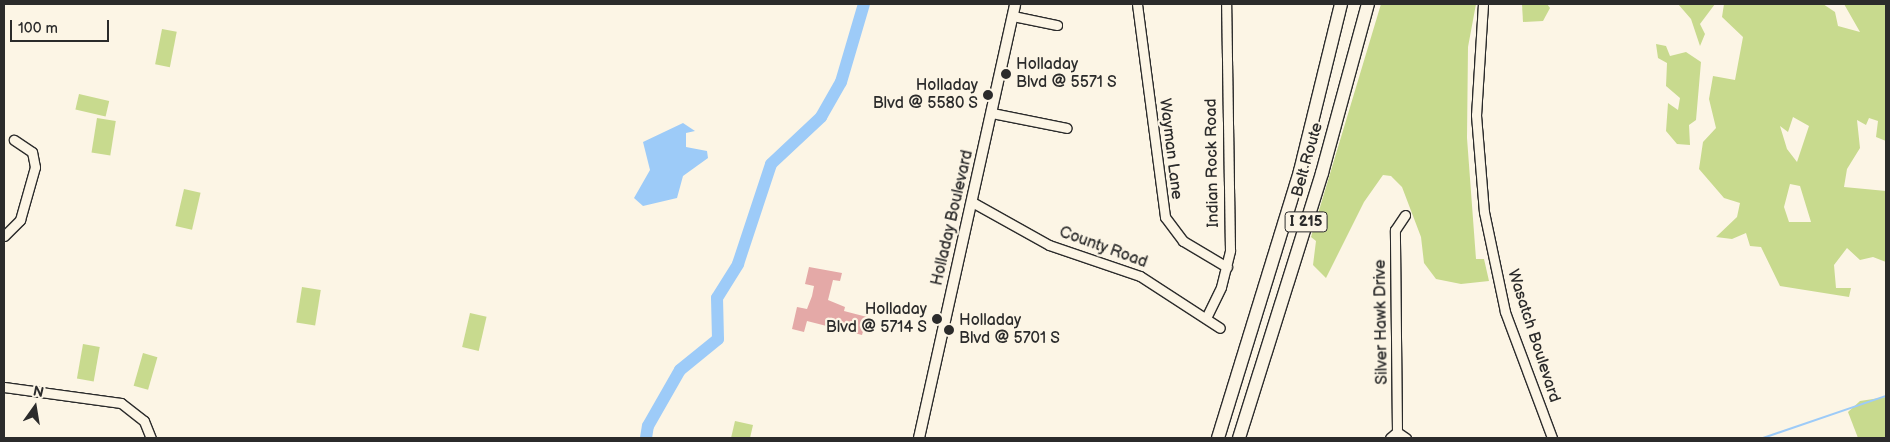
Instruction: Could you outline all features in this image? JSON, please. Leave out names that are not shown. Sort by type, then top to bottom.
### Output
[{"type":"highway","name":"Belt Route","points":[[1218,438],[1300,171],[1341,4]]},
{"type":"highway","name":"Belt Route","points":[[1238,438],[1322,173],[1368,4]]},
{"type":"main road","name":"Holladay Boulevard","points":[[919,438],[1015,4]]},
{"type":"street","name":"Wayman Lane","points":[[1137,4],[1165,217],[1183,241],[1227,267]]},
{"type":"street","name":"Indian Rock Road","points":[[1206,318],[1227,267],[1226,4]]},
{"type":"street","name":"Wasatch Boulevard","points":[[1484,4],[1476,115],[1484,212],[1506,312],[1552,438]]},
{"type":"street","points":[[1013,16],[1057,25]]},
{"type":"street","points":[[992,113],[1067,128]]},
{"type":"street","points":[[4,236],[20,220],[35,167],[32,152],[14,140]]},
{"type":"street","name":"County Road","points":[[972,202],[1049,245],[1135,273],[1220,328]]},
{"type":"street","name":"Silver Hawk Drive","points":[[1398,432],[1395,230],[1405,215]]},
{"type":"street","points":[[4,388],[120,403],[144,420],[152,438]]},
{"type":"street","points":[[1390,438],[1398,432],[1406,438]]},
{"type":"green space","points":[[1381,4],[1476,4],[1468,47],[1467,138],[1476,259],[1484,259],[1489,281],[1461,284],[1436,279],[1424,263],[1421,237],[1402,187],[1391,176],[1383,175],[1364,202],[1326,278],[1313,265],[1316,241],[1311,237]]},
{"type":"green space","points":[[1522,4],[1547,4],[1550,8],[1543,21],[1523,22]]},
{"type":"green space","points":[[1678,4],[1715,4],[1700,24],[1705,34],[1700,46],[1691,19]]},
{"type":"green space","points":[[1724,4],[1823,4],[1835,12],[1838,26],[1860,32],[1844,4],[1886,4],[1886,141],[1876,137],[1878,121],[1869,118],[1866,125],[1857,120],[1860,148],[1847,169],[1844,187],[1886,191],[1886,262],[1873,257],[1860,260],[1847,248],[1834,265],[1836,288],[1851,288],[1849,297],[1780,286],[1761,247],[1750,246],[1746,233],[1732,239],[1716,237],[1737,217],[1740,203],[1724,198],[1699,169],[1703,142],[1716,128],[1709,99],[1713,76],[1735,80],[1743,37],[1722,17]],"holes":[[[1793,117],[1809,126],[1797,162],[1787,149],[1780,126],[1788,132]],[[1790,184],[1800,186],[1811,222],[1789,222],[1784,207]]]},
{"type":"green space","points":[[162,29],[177,32],[170,67],[155,64]]},
{"type":"green space","points":[[1656,44],[1666,46],[1670,56],[1686,52],[1701,62],[1696,120],[1689,125],[1690,145],[1677,144],[1666,131],[1668,103],[1678,110],[1680,98],[1666,86],[1667,63],[1658,58]]},
{"type":"green space","points":[[79,94],[109,101],[106,117],[75,110]]},
{"type":"green space","points":[[97,118],[116,121],[110,156],[92,153]]},
{"type":"green space","points":[[184,189],[201,193],[192,230],[175,226]]},
{"type":"green space","points":[[302,287],[321,290],[315,326],[296,323]]},
{"type":"green space","points":[[470,313],[487,317],[479,351],[462,347]]},
{"type":"green space","points":[[83,344],[100,347],[94,381],[77,378]]},
{"type":"green space","points":[[143,353],[157,357],[148,390],[134,386]]},
{"type":"green space","points":[[1886,397],[1886,438],[1858,438],[1848,412],[1860,401]]},
{"type":"green space","points":[[735,421],[753,425],[750,438],[731,438]]},
{"type":"water","points":[[683,123],[695,131],[686,133],[686,147],[707,151],[708,158],[683,176],[677,198],[643,206],[634,198],[650,170],[643,142]]},
{"type":"building","points":[[809,267],[842,273],[840,281],[833,280],[828,300],[845,307],[844,311],[867,317],[862,335],[807,321],[804,332],[792,329],[797,307],[807,309],[812,296],[814,286],[805,284]]},
{"type":"waterway","points":[[646,438],[648,426],[680,370],[718,339],[717,298],[738,264],[771,164],[821,117],[841,82],[864,4]]},
{"type":"waterway","points":[[1763,438],[1886,396]]},
{"type":"place","name":"Holladay Blvd @ 5571 S","points":[[1006,74]]},
{"type":"place","name":"Holladay Blvd @ 5580 S","points":[[988,95]]},
{"type":"place","name":"Holladay Blvd @ 5714 S","points":[[937,319]]},
{"type":"place","name":"Holladay Blvd @ 5701 S","points":[[949,330]]}]
